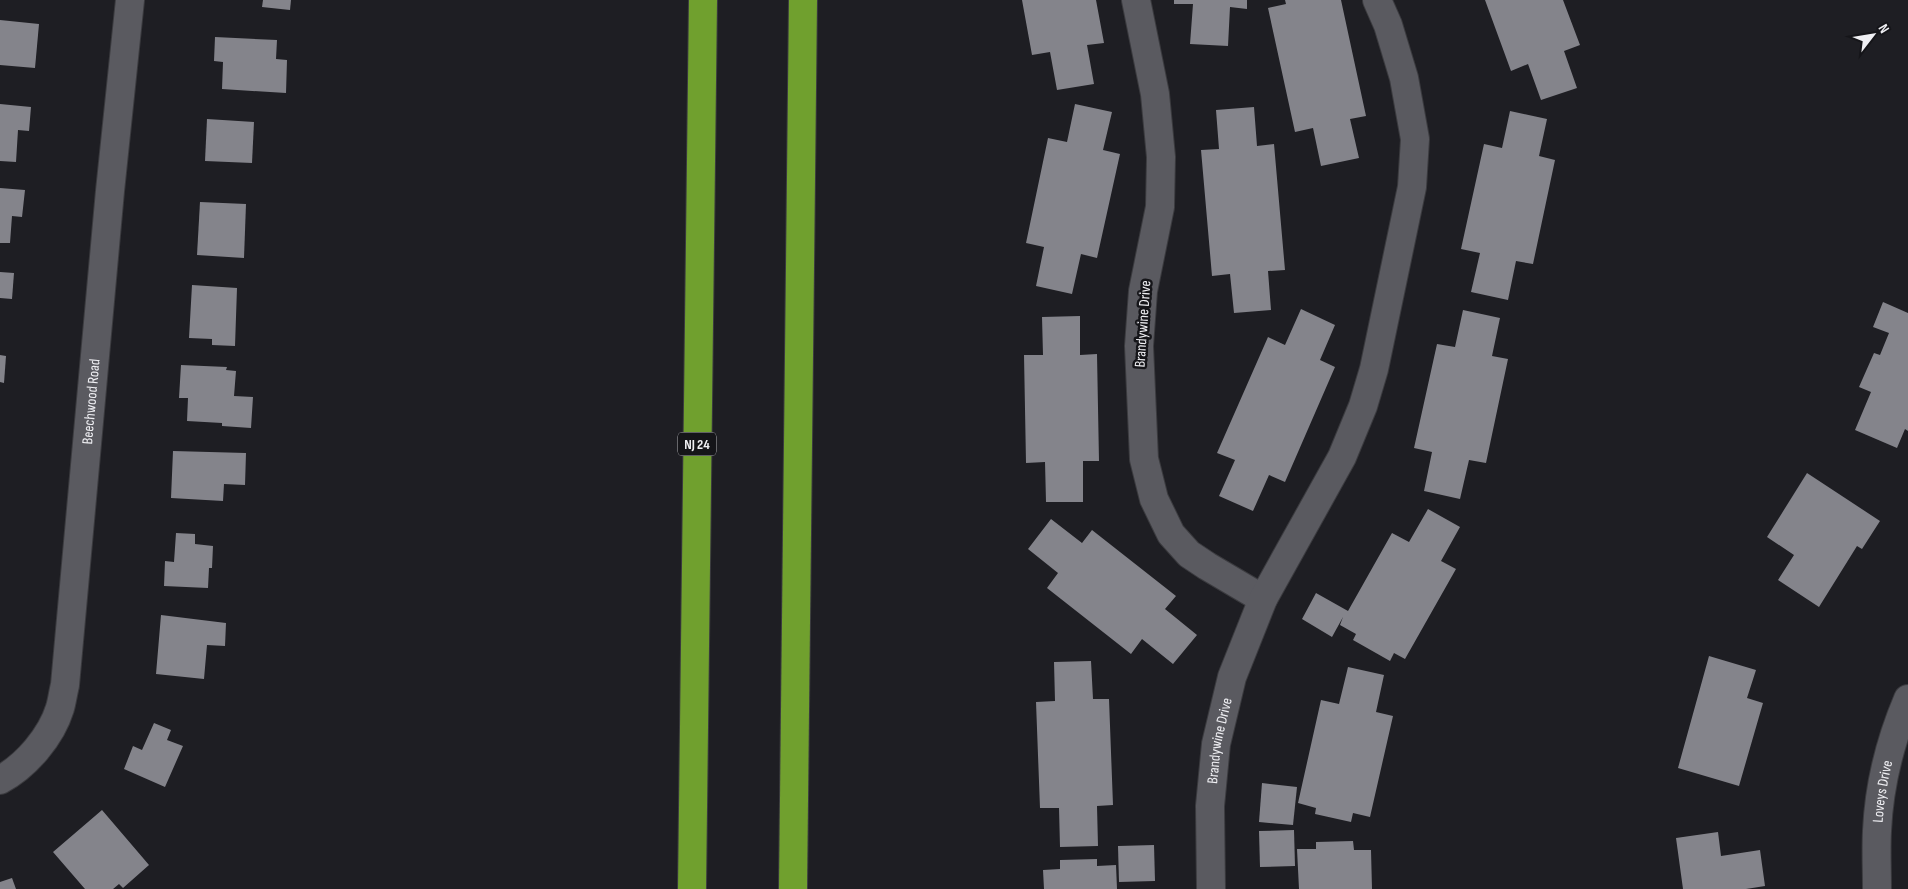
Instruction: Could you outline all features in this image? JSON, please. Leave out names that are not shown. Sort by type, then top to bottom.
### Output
[{"type":"highway","name":"NJ 24","points":[[692,889],[703,0]]},
{"type":"highway","points":[[793,889],[802,0]]},
{"type":"street","name":"Beechwood Road","points":[[0,780],[8,776],[34,754],[53,725],[60,709],[65,685],[109,201],[130,0]]},
{"type":"street","name":"Brandywine Drive","points":[[1136,0],[1155,94],[1161,157],[1160,207],[1143,291],[1139,346],[1144,459],[1154,499],[1171,534],[1190,554],[1263,599]]},
{"type":"street","name":"Brandywine Drive","points":[[1211,889],[1210,806],[1216,744],[1232,676],[1263,599],[1342,457],[1363,406],[1374,369],[1412,188],[1416,139],[1404,78],[1388,25],[1376,0]]},
{"type":"street","name":"Loveys Drive","points":[[1877,889],[1877,829],[1885,774],[1899,720],[1908,699]]},
{"type":"building","points":[[263,0],[291,0],[290,10],[262,7]]},
{"type":"building","points":[[1022,0],[1096,0],[1104,43],[1087,45],[1094,84],[1057,90],[1050,52],[1032,55]]},
{"type":"building","points":[[1174,0],[1247,0],[1247,9],[1230,7],[1228,46],[1190,44],[1193,4],[1174,4]]},
{"type":"building","points":[[1285,0],[1341,0],[1366,116],[1350,119],[1359,158],[1321,166],[1313,128],[1295,132],[1268,8],[1286,4]]},
{"type":"building","points":[[1485,0],[1563,0],[1580,45],[1564,51],[1577,88],[1541,100],[1528,64],[1511,71]]},
{"type":"building","points":[[0,20],[39,24],[35,68],[0,65]]},
{"type":"building","points":[[215,37],[277,40],[276,59],[287,60],[286,93],[222,89],[223,62],[214,61]]},
{"type":"building","points":[[0,104],[31,107],[29,131],[18,130],[16,162],[0,161]]},
{"type":"building","points":[[1075,104],[1112,112],[1103,150],[1120,154],[1097,258],[1081,254],[1072,294],[1036,286],[1044,247],[1026,243],[1048,138],[1067,142]]},
{"type":"building","points":[[1254,107],[1257,146],[1274,144],[1285,270],[1268,271],[1271,310],[1234,313],[1230,274],[1212,276],[1201,150],[1219,149],[1216,110]]},
{"type":"building","points":[[1510,111],[1547,119],[1539,156],[1555,160],[1533,264],[1516,261],[1508,300],[1471,292],[1480,253],[1461,249],[1484,144],[1502,148]]},
{"type":"building","points":[[207,119],[254,122],[252,163],[205,161]]},
{"type":"building","points":[[0,188],[25,190],[22,217],[12,216],[10,243],[0,243]]},
{"type":"building","points":[[200,202],[246,204],[244,258],[197,255]]},
{"type":"building","points":[[0,272],[14,273],[12,299],[0,298]]},
{"type":"building","points":[[192,285],[237,288],[235,346],[212,345],[212,339],[189,338]]},
{"type":"building","points":[[1883,302],[1908,313],[1908,431],[1905,429],[1897,448],[1855,430],[1871,392],[1859,387],[1874,353],[1880,355],[1889,333],[1873,327]]},
{"type":"building","points":[[1301,309],[1335,325],[1320,360],[1335,367],[1285,482],[1269,475],[1253,511],[1219,496],[1235,460],[1217,453],[1268,337],[1285,345]]},
{"type":"building","points":[[1463,310],[1500,318],[1492,356],[1508,359],[1486,463],[1469,460],[1460,499],[1424,491],[1432,452],[1414,448],[1437,344],[1455,347]]},
{"type":"building","points":[[1080,316],[1080,355],[1097,354],[1099,461],[1083,461],[1083,502],[1046,502],[1045,462],[1026,463],[1024,355],[1043,355],[1042,317]]},
{"type":"building","points":[[0,355],[6,356],[4,383],[0,382]]},
{"type":"building","points":[[181,365],[227,367],[226,370],[236,371],[234,396],[253,397],[251,428],[222,426],[222,423],[187,421],[188,398],[179,398]]},
{"type":"building","points":[[173,451],[246,453],[245,485],[224,484],[223,501],[171,498]]},
{"type":"building","points":[[1807,473],[1880,521],[1862,549],[1857,546],[1819,607],[1778,580],[1794,555],[1767,537]]},
{"type":"building","points":[[1428,509],[1460,527],[1441,561],[1456,569],[1405,659],[1394,653],[1390,661],[1353,640],[1356,634],[1340,625],[1343,617],[1332,637],[1302,619],[1316,593],[1348,611],[1392,533],[1409,542]]},
{"type":"building","points":[[1051,519],[1082,543],[1092,530],[1176,596],[1165,609],[1197,635],[1173,664],[1142,639],[1131,654],[1047,588],[1058,573],[1028,549]]},
{"type":"building","points":[[176,533],[195,534],[195,544],[213,546],[212,568],[209,568],[208,588],[164,586],[165,561],[174,562]]},
{"type":"building","points":[[161,615],[226,623],[225,646],[207,645],[204,679],[156,674]]},
{"type":"building","points":[[1709,656],[1756,670],[1747,698],[1763,703],[1739,786],[1678,768]]},
{"type":"building","points":[[1091,661],[1093,699],[1109,699],[1113,805],[1097,806],[1098,846],[1060,847],[1059,808],[1040,808],[1036,702],[1055,701],[1054,662]]},
{"type":"building","points":[[1348,667],[1384,675],[1376,712],[1393,716],[1370,817],[1353,813],[1351,822],[1315,814],[1316,808],[1298,803],[1321,700],[1339,704]]},
{"type":"building","points":[[154,723],[171,730],[167,740],[183,746],[165,787],[124,769],[133,746],[142,750]]},
{"type":"building","points":[[1262,783],[1297,787],[1293,825],[1259,822]]},
{"type":"building","points":[[102,810],[149,865],[123,888],[119,884],[113,889],[85,889],[53,852]]},
{"type":"building","points":[[1294,830],[1295,866],[1260,867],[1259,831]]},
{"type":"building","points":[[1718,832],[1721,856],[1760,850],[1765,886],[1746,889],[1683,889],[1676,838]]},
{"type":"building","points":[[1353,841],[1354,850],[1371,850],[1372,889],[1299,889],[1297,849],[1316,849],[1316,842]]},
{"type":"building","points":[[1154,845],[1155,881],[1119,882],[1118,846]]},
{"type":"building","points":[[1097,859],[1097,866],[1116,865],[1117,889],[1044,889],[1043,870],[1060,869],[1060,860]]},
{"type":"building","points":[[12,878],[16,889],[0,889],[0,882]]}]
